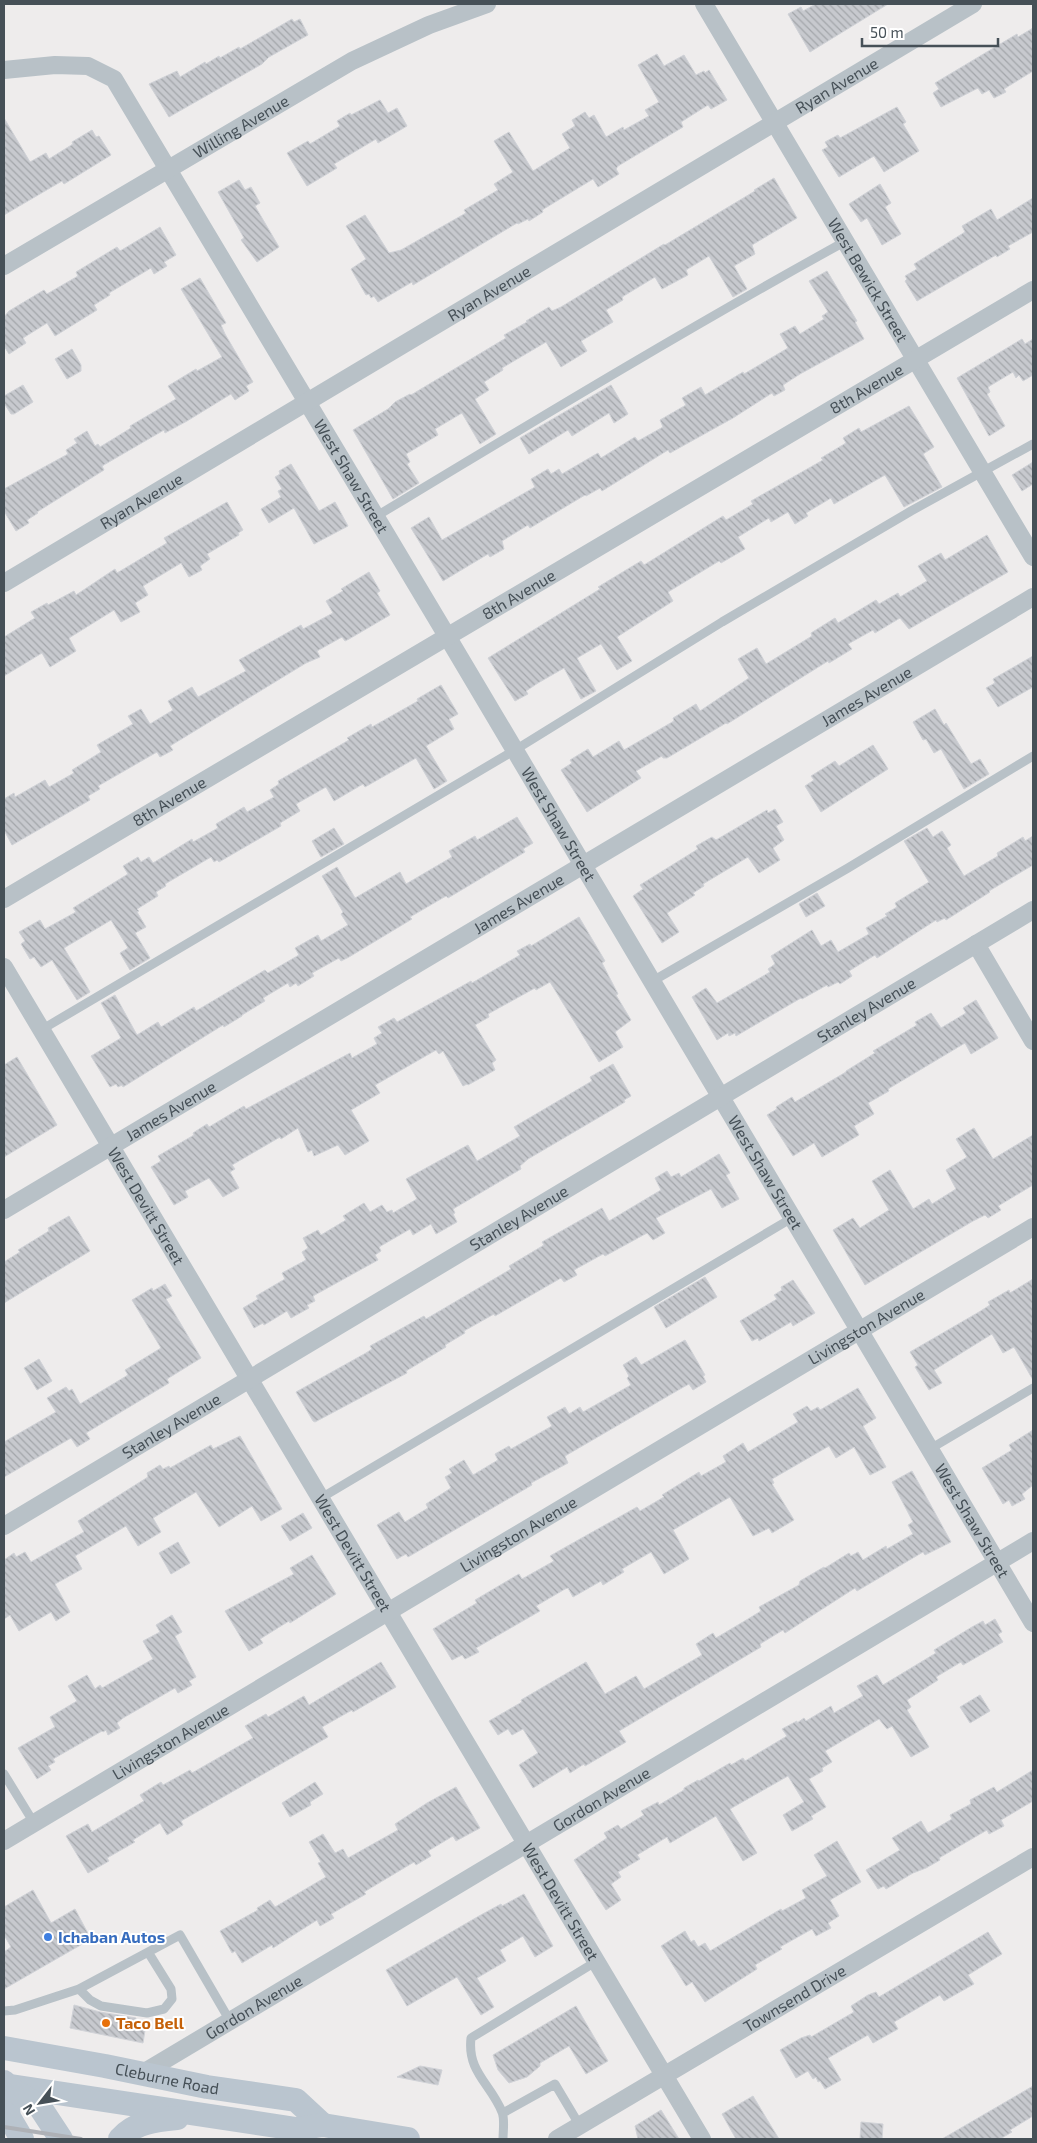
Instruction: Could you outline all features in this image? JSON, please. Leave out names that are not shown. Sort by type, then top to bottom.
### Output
[{"type":"main road","name":"Cleburne Road","points":[[4,2048],[207,2087],[296,2100],[322,2126]]},
{"type":"main road","name":"Cleburne Road","points":[[4,2084],[296,2129],[322,2126],[408,2139]]},
{"type":"main road","points":[[4,2084],[13,2134]]},
{"type":"main road","points":[[4,2084],[40,2107],[61,2139]]},
{"type":"main road","points":[[120,2139],[135,2127],[150,2121],[203,2115]]},
{"type":"street","name":"Willing Avenue","points":[[4,266],[352,61],[430,25],[487,4]]},
{"type":"street","name":"West Bewick Street","points":[[704,4],[1033,557]]},
{"type":"street","name":"Ryan Avenue","points":[[4,583],[973,4]]},
{"type":"street","name":"West Shaw Street","points":[[4,70],[55,64],[88,66],[114,79],[1033,1623]]},
{"type":"street","name":"8th Avenue","points":[[4,899],[1033,290]]},
{"type":"street","name":"James Avenue","points":[[4,1210],[1033,597]]},
{"type":"street","name":"Stanley Avenue","points":[[4,1526],[1033,910]]},
{"type":"street","points":[[976,944],[1033,1041]]},
{"type":"street","name":"West Devitt Street","points":[[4,967],[666,2075],[702,2139]]},
{"type":"street","name":"Livingston Avenue","points":[[4,1841],[1033,1227]]},
{"type":"street","name":"Gordon Avenue","points":[[142,2073],[1033,1541]]},
{"type":"street","name":"Townsend Drive","points":[[557,2139],[1033,1857]]},
{"type":"lane","points":[[375,517],[625,366],[736,301],[846,241]]},
{"type":"lane","points":[[42,1030],[515,750],[722,622],[910,511],[983,473],[1033,444]]},
{"type":"lane","points":[[651,982],[848,868],[1033,756]]},
{"type":"lane","points":[[321,1498],[792,1218]]},
{"type":"lane","points":[[930,1449],[1033,1388]]},
{"type":"lane","points":[[4,1774],[34,1823]]},
{"type":"lane","points":[[4,2011],[15,2010],[79,1988],[180,1935],[230,2021]]},
{"type":"lane","points":[[79,1988],[90,2000],[100,2006],[146,2013],[164,2009],[172,1999],[171,1989],[148,1952]]},
{"type":"lane","points":[[503,2139],[503,2113],[473,2067],[470,2047],[471,2038],[598,1961]]},
{"type":"lane","points":[[503,2113],[555,2084],[580,2126]]},
{"type":"building","points":[[816,4],[888,4],[810,52],[788,14],[801,7],[803,11]]},
{"type":"building","points":[[292,19],[294,22],[300,19],[308,35],[269,57],[262,64],[169,117],[149,84],[177,71],[180,77],[205,62],[206,64],[219,56],[220,58],[239,47],[240,49]]},
{"type":"building","points":[[1033,28],[1033,71],[1004,89],[1006,92],[994,98],[989,90],[982,94],[978,88],[941,107],[933,93],[939,89],[935,83],[1017,34],[1018,37]]},
{"type":"building","points":[[657,54],[664,66],[684,55],[696,75],[709,70],[727,100],[711,109],[708,105],[681,122],[683,127],[618,166],[616,169],[619,174],[598,187],[593,179],[542,210],[543,212],[529,221],[528,219],[517,223],[413,285],[412,282],[378,302],[374,296],[371,298],[369,294],[366,295],[351,269],[366,259],[346,226],[365,215],[389,253],[401,250],[466,213],[464,210],[498,190],[494,184],[513,172],[494,141],[509,132],[533,171],[570,148],[562,134],[575,126],[572,120],[585,112],[589,118],[594,115],[606,137],[623,127],[624,130],[649,116],[645,110],[659,102],[638,65]]},
{"type":"building","points":[[380,100],[388,113],[397,108],[407,126],[378,143],[376,139],[334,164],[337,168],[307,186],[287,153],[308,141],[310,144],[340,126],[337,121]]},
{"type":"building","points":[[897,107],[906,122],[903,124],[919,151],[884,172],[874,156],[839,177],[822,150],[828,147],[825,142],[838,135],[840,138]]},
{"type":"building","points":[[4,118],[30,162],[46,153],[49,159],[92,130],[96,137],[99,136],[111,155],[64,184],[62,181],[4,215]]},
{"type":"building","points":[[774,178],[797,218],[752,245],[755,254],[734,266],[747,289],[733,297],[709,256],[686,270],[688,275],[662,289],[655,277],[622,297],[623,300],[606,310],[613,322],[581,341],[587,351],[561,367],[546,342],[502,368],[503,370],[484,382],[489,390],[475,399],[496,434],[480,444],[462,413],[435,429],[438,435],[406,454],[410,462],[407,464],[419,483],[393,499],[353,430],[388,409],[395,402],[411,395],[506,338],[504,335],[549,307],[552,311],[561,307]]},
{"type":"building","points":[[239,180],[245,190],[251,187],[260,203],[255,206],[279,247],[257,262],[241,240],[244,238],[218,192]]},
{"type":"building","points":[[880,184],[891,203],[885,207],[901,234],[882,245],[867,218],[861,222],[849,204]]},
{"type":"building","points":[[1033,198],[1033,232],[1008,246],[1010,249],[997,257],[996,255],[917,301],[905,281],[907,279],[905,276],[917,269],[914,264],[965,232],[962,226],[991,209],[997,220]]},
{"type":"building","points":[[160,227],[176,255],[164,262],[167,266],[154,274],[151,268],[109,293],[110,295],[94,305],[97,310],[55,336],[47,323],[23,338],[26,343],[9,354],[4,346],[4,317],[9,311],[44,290],[47,294],[78,276],[76,272],[117,247],[120,251]]},
{"type":"building","points":[[827,271],[857,321],[855,322],[864,339],[800,374],[783,385],[785,390],[774,396],[772,393],[733,418],[670,453],[668,450],[602,491],[600,488],[585,495],[530,528],[528,525],[502,541],[504,549],[490,557],[488,554],[443,581],[411,528],[429,517],[442,540],[535,487],[531,479],[548,469],[551,474],[559,469],[562,474],[598,453],[601,458],[635,437],[638,441],[663,427],[660,420],[686,405],[682,398],[701,387],[705,395],[743,372],[744,374],[788,348],[780,334],[795,326],[800,334],[824,319],[822,316],[828,312],[809,281]]},
{"type":"building","points":[[200,278],[226,323],[221,325],[225,334],[253,382],[246,386],[249,391],[235,400],[231,394],[187,421],[165,433],[164,430],[102,466],[104,470],[37,512],[27,520],[29,523],[16,531],[4,511],[4,489],[68,454],[66,450],[77,443],[74,439],[87,431],[95,446],[98,444],[100,447],[131,428],[130,426],[176,399],[168,386],[196,369],[197,371],[222,357],[181,289]]},
{"type":"building","points":[[1022,339],[1025,344],[1033,339],[1033,375],[1023,381],[1019,375],[1016,378],[1013,372],[988,387],[990,392],[987,394],[1005,426],[989,436],[957,378]]},
{"type":"building","points":[[72,349],[81,365],[81,371],[67,379],[55,359]]},
{"type":"building","points":[[23,385],[33,402],[11,414],[4,403],[4,396]]},
{"type":"building","points":[[611,385],[628,414],[614,423],[609,413],[572,436],[568,430],[529,454],[520,438]]},
{"type":"building","points":[[909,406],[934,447],[923,454],[942,487],[904,507],[885,475],[834,504],[831,498],[806,513],[808,516],[795,524],[788,512],[771,522],[769,518],[738,537],[745,549],[721,563],[719,561],[668,592],[673,601],[617,637],[632,661],[617,670],[601,644],[577,658],[596,691],[581,699],[564,668],[526,691],[528,694],[515,701],[488,658],[600,589],[598,587],[641,561],[644,565],[723,516],[726,520],[753,504],[751,501],[823,460],[821,458],[846,443],[843,438],[859,428],[861,432]]},
{"type":"building","points":[[1033,462],[1033,484],[1022,491],[1012,475]]},
{"type":"building","points":[[291,464],[319,511],[335,502],[348,526],[314,544],[294,508],[269,523],[261,509],[281,497],[278,491],[282,489],[275,477],[280,474],[279,471]]},
{"type":"building","points":[[227,502],[243,530],[238,533],[239,535],[207,554],[210,559],[200,566],[202,570],[189,577],[181,563],[143,586],[148,595],[135,603],[140,612],[121,622],[114,610],[69,638],[76,651],[50,667],[42,653],[4,676],[4,637],[35,618],[31,612],[74,591],[76,595],[115,569],[117,573],[167,543],[164,538]]},
{"type":"building","points":[[987,535],[1008,572],[909,629],[900,618],[875,633],[873,630],[848,644],[852,649],[829,663],[828,661],[727,724],[667,758],[662,756],[636,771],[641,778],[587,812],[561,770],[572,763],[570,760],[588,749],[593,757],[619,741],[624,750],[674,721],[673,718],[696,704],[700,711],[749,678],[738,659],[757,648],[766,664],[812,636],[811,633],[835,618],[838,623],[876,600],[879,604],[898,593],[900,597],[927,581],[918,566],[941,553],[945,560]]},
{"type":"building","points":[[369,572],[380,591],[377,593],[390,615],[345,641],[342,637],[317,651],[320,657],[306,663],[170,746],[173,750],[160,757],[157,752],[98,786],[100,789],[88,796],[90,800],[12,845],[4,830],[4,799],[14,793],[15,797],[45,780],[49,787],[74,773],[72,770],[101,752],[97,745],[133,724],[128,716],[141,709],[150,724],[173,710],[168,701],[192,687],[198,697],[246,671],[239,660],[301,625],[303,629],[333,613],[326,601],[343,591],[341,589]]},
{"type":"building","points":[[1033,656],[1033,687],[998,707],[986,688],[995,683],[993,679]]},
{"type":"building","points":[[441,685],[458,714],[449,719],[454,729],[426,746],[447,781],[434,789],[416,758],[365,787],[363,784],[334,801],[326,787],[296,804],[300,811],[280,823],[281,826],[219,862],[217,860],[214,862],[211,857],[165,884],[166,886],[156,892],[158,896],[137,909],[146,927],[135,933],[150,958],[130,970],[120,953],[128,948],[111,920],[64,948],[90,992],[77,1000],[52,960],[41,967],[34,957],[30,959],[21,944],[25,941],[19,932],[40,920],[45,929],[76,912],[73,908],[128,874],[123,866],[138,857],[141,862],[149,857],[153,863],[192,839],[193,842],[218,828],[216,824],[244,807],[247,812],[274,797],[270,790],[279,784],[278,781],[349,740],[347,738],[371,724],[372,727],[418,701],[417,699]]},
{"type":"building","points":[[935,709],[944,725],[946,723],[971,764],[980,759],[989,774],[964,789],[941,749],[934,753],[926,739],[923,740],[913,722]]},
{"type":"building","points":[[873,745],[888,769],[821,812],[805,786],[814,780],[811,776],[835,761],[839,766]]},
{"type":"building","points":[[775,809],[783,822],[776,826],[784,840],[773,848],[780,860],[759,873],[748,857],[703,884],[704,886],[693,893],[695,895],[667,913],[679,932],[662,943],[633,896],[643,889],[640,885],[698,849],[696,846],[712,837],[716,840],[767,810],[768,813]]},
{"type":"building","points":[[517,817],[533,843],[523,849],[525,852],[448,898],[446,896],[410,917],[412,919],[349,957],[341,961],[339,958],[312,973],[314,976],[298,986],[296,983],[290,987],[288,983],[263,998],[265,1001],[242,1016],[224,1027],[223,1025],[123,1087],[122,1085],[118,1087],[116,1084],[110,1087],[91,1056],[121,1038],[101,1003],[115,995],[137,1035],[158,1022],[161,1027],[194,1007],[196,1011],[265,970],[268,973],[299,955],[295,948],[318,935],[321,941],[348,925],[341,914],[343,912],[322,876],[337,867],[355,898],[400,872],[406,884],[452,857],[449,851],[475,836],[477,840]]},
{"type":"building","points":[[334,828],[344,844],[321,857],[312,841]]},
{"type":"building","points":[[927,828],[933,837],[942,831],[951,845],[947,848],[964,876],[998,856],[997,853],[1023,837],[1025,841],[1033,836],[1033,865],[989,891],[946,920],[945,918],[937,922],[936,920],[877,958],[875,955],[849,971],[852,976],[840,984],[838,982],[828,987],[827,985],[736,1036],[735,1033],[729,1036],[728,1033],[717,1040],[692,997],[706,988],[717,1003],[770,972],[768,969],[775,964],[771,956],[812,930],[821,946],[831,940],[838,952],[869,934],[866,928],[887,916],[885,914],[897,907],[895,903],[929,882],[904,841]]},
{"type":"building","points":[[817,893],[825,906],[806,917],[799,904]]},
{"type":"building","points":[[579,917],[605,961],[602,963],[618,994],[616,995],[631,1020],[615,1032],[623,1047],[599,1062],[550,982],[536,990],[535,988],[488,1014],[489,1017],[475,1025],[496,1060],[492,1063],[495,1070],[463,1086],[443,1051],[439,1054],[436,1050],[375,1085],[380,1093],[351,1110],[369,1141],[345,1155],[338,1145],[314,1156],[312,1150],[308,1152],[298,1128],[232,1165],[235,1169],[230,1172],[239,1188],[223,1197],[209,1178],[185,1191],[188,1197],[174,1205],[151,1167],[161,1161],[158,1156],[194,1135],[193,1133],[207,1124],[209,1127],[244,1106],[246,1109],[350,1053],[352,1058],[377,1044],[374,1038],[382,1033],[378,1027],[394,1018],[397,1022],[471,981],[472,983],[520,955],[517,951],[530,944],[531,946]]},
{"type":"building","points":[[976,1000],[998,1038],[971,1054],[965,1043],[888,1089],[889,1091],[868,1103],[874,1114],[854,1126],[859,1135],[822,1157],[814,1143],[793,1156],[767,1115],[777,1109],[776,1107],[792,1097],[795,1102],[846,1072],[875,1053],[873,1051],[917,1025],[915,1022],[931,1013],[941,1028],[966,1013],[963,1008]]},
{"type":"building","points":[[17,1057],[57,1125],[4,1157],[4,1065]]},
{"type":"building","points":[[613,1064],[631,1096],[624,1100],[625,1102],[528,1159],[520,1166],[521,1169],[453,1209],[457,1222],[436,1234],[431,1224],[413,1235],[410,1229],[379,1247],[381,1251],[375,1255],[378,1260],[313,1296],[315,1301],[307,1305],[309,1308],[291,1318],[287,1311],[264,1325],[263,1323],[254,1328],[243,1308],[258,1299],[256,1296],[285,1279],[282,1273],[306,1260],[302,1252],[308,1248],[303,1238],[318,1230],[321,1235],[346,1220],[343,1216],[364,1203],[370,1212],[382,1205],[387,1212],[392,1210],[393,1213],[417,1199],[406,1179],[468,1145],[477,1161],[520,1136],[514,1127],[592,1081],[590,1077]]},
{"type":"building","points":[[974,1128],[993,1159],[1033,1135],[1033,1185],[998,1206],[1001,1210],[988,1218],[985,1215],[973,1221],[865,1285],[833,1230],[853,1218],[860,1228],[889,1210],[872,1181],[890,1170],[913,1209],[929,1199],[932,1204],[956,1189],[946,1170],[967,1157],[956,1139]]},
{"type":"building","points":[[719,1154],[730,1173],[726,1175],[739,1199],[722,1208],[711,1189],[656,1218],[665,1233],[653,1240],[647,1233],[605,1256],[603,1254],[574,1270],[577,1275],[564,1282],[561,1278],[495,1316],[494,1314],[464,1331],[465,1333],[445,1345],[446,1347],[406,1371],[407,1373],[315,1422],[313,1421],[296,1392],[366,1353],[372,1349],[370,1346],[424,1316],[426,1319],[511,1269],[509,1266],[544,1245],[542,1242],[602,1208],[609,1221],[661,1190],[655,1178],[667,1171],[671,1177],[679,1173],[681,1177]]},
{"type":"building","points":[[69,1216],[90,1251],[4,1303],[4,1262],[20,1252],[18,1250],[49,1231],[48,1228]]},
{"type":"building","points":[[705,1277],[717,1297],[666,1328],[654,1307]]},
{"type":"building","points":[[1033,1279],[1033,1380],[1014,1347],[1003,1353],[992,1334],[934,1370],[942,1383],[929,1390],[915,1367],[918,1365],[910,1352],[990,1305],[988,1302],[1009,1290],[1010,1293]]},
{"type":"building","points":[[793,1280],[815,1313],[793,1326],[791,1322],[759,1341],[758,1338],[752,1341],[740,1321],[777,1299],[774,1295],[782,1290],[781,1287]]},
{"type":"building","points":[[165,1284],[172,1296],[166,1299],[201,1358],[167,1379],[169,1383],[86,1433],[90,1439],[77,1447],[71,1438],[4,1477],[4,1442],[56,1412],[47,1398],[66,1387],[69,1391],[72,1389],[80,1404],[128,1375],[125,1370],[161,1348],[132,1300],[152,1288],[153,1291]]},
{"type":"building","points":[[685,1340],[705,1375],[703,1376],[706,1382],[693,1390],[689,1384],[680,1389],[565,1456],[568,1463],[531,1483],[532,1485],[408,1557],[406,1554],[397,1559],[377,1525],[399,1512],[405,1522],[428,1508],[426,1504],[451,1488],[445,1477],[452,1473],[449,1469],[464,1460],[473,1475],[498,1460],[495,1454],[509,1446],[511,1449],[552,1426],[547,1417],[565,1407],[569,1414],[580,1407],[583,1412],[631,1385],[623,1365],[636,1357],[641,1365]]},
{"type":"building","points":[[39,1359],[52,1381],[37,1390],[24,1368]]},
{"type":"building","points":[[858,1388],[876,1418],[863,1426],[886,1467],[870,1475],[854,1447],[836,1458],[829,1446],[772,1479],[774,1483],[772,1484],[794,1520],[772,1533],[769,1528],[753,1536],[730,1497],[673,1530],[689,1559],[664,1574],[651,1552],[622,1569],[624,1572],[603,1585],[601,1581],[573,1597],[568,1588],[565,1589],[536,1606],[540,1611],[476,1648],[479,1652],[465,1659],[462,1655],[452,1660],[433,1629],[477,1603],[475,1600],[519,1574],[522,1579],[554,1561],[550,1556],[637,1507],[640,1511],[664,1497],[662,1495],[699,1472],[701,1476],[726,1462],[723,1456],[743,1443],[748,1452],[798,1422],[793,1414],[807,1406],[811,1411],[818,1407],[820,1410]]},
{"type":"building","points":[[1033,1430],[1033,1485],[1022,1494],[1025,1499],[1012,1506],[1009,1500],[1003,1504],[982,1468],[1012,1450],[1009,1445]]},
{"type":"building","points":[[240,1436],[282,1509],[261,1521],[252,1506],[219,1527],[196,1492],[153,1518],[161,1532],[138,1546],[126,1526],[75,1556],[82,1569],[55,1584],[70,1612],[56,1621],[51,1612],[19,1631],[10,1615],[4,1619],[4,1560],[14,1553],[16,1557],[25,1552],[31,1562],[84,1532],[78,1521],[148,1477],[147,1473],[160,1465],[163,1469],[169,1466],[170,1468],[211,1445],[213,1449]]},
{"type":"building","points":[[912,1471],[951,1542],[925,1555],[923,1552],[857,1591],[855,1588],[785,1633],[783,1630],[760,1644],[761,1647],[619,1731],[626,1742],[570,1773],[567,1767],[533,1788],[519,1765],[538,1753],[523,1729],[512,1735],[508,1729],[498,1735],[489,1721],[586,1662],[605,1694],[636,1676],[644,1689],[702,1655],[696,1644],[713,1633],[716,1638],[748,1619],[761,1611],[759,1607],[799,1585],[800,1581],[824,1567],[849,1553],[851,1556],[858,1552],[863,1560],[886,1546],[887,1549],[913,1534],[908,1525],[913,1522],[892,1482]]},
{"type":"building","points":[[303,1513],[312,1528],[290,1541],[281,1526]]},
{"type":"building","points":[[178,1542],[190,1563],[171,1574],[159,1553]]},
{"type":"building","points":[[312,1555],[336,1594],[290,1623],[289,1621],[260,1639],[263,1643],[249,1651],[225,1611],[294,1574],[290,1568]]},
{"type":"building","points":[[172,1615],[182,1632],[175,1636],[196,1677],[189,1681],[192,1685],[178,1693],[175,1688],[123,1718],[117,1723],[120,1728],[108,1735],[106,1730],[102,1731],[53,1759],[55,1762],[48,1766],[51,1770],[37,1779],[18,1748],[55,1727],[50,1717],[77,1701],[68,1686],[87,1675],[95,1689],[100,1685],[102,1688],[153,1659],[143,1641],[160,1632],[156,1625]]},
{"type":"building","points":[[995,1619],[1002,1632],[998,1634],[1003,1642],[963,1665],[961,1662],[936,1677],[938,1680],[907,1700],[911,1707],[907,1710],[929,1747],[911,1757],[892,1726],[887,1729],[879,1719],[825,1751],[832,1762],[822,1768],[823,1771],[809,1779],[826,1807],[811,1816],[813,1819],[792,1831],[783,1815],[804,1802],[788,1776],[730,1809],[757,1853],[743,1861],[716,1816],[670,1843],[667,1837],[637,1855],[640,1859],[618,1872],[621,1877],[611,1884],[621,1900],[606,1910],[574,1860],[607,1838],[604,1833],[618,1825],[621,1829],[644,1815],[641,1811],[658,1802],[659,1805],[684,1790],[684,1788],[730,1763],[731,1765],[743,1758],[745,1761],[787,1736],[782,1729],[797,1721],[797,1723],[804,1718],[806,1721],[831,1706],[834,1713],[863,1696],[857,1686],[877,1675],[883,1685],[936,1653],[934,1650],[972,1627],[983,1621],[985,1625]]},
{"type":"building","points":[[381,1662],[396,1687],[353,1712],[352,1710],[322,1727],[328,1737],[181,1821],[183,1825],[167,1835],[160,1823],[133,1840],[135,1842],[107,1858],[109,1861],[88,1873],[66,1836],[88,1824],[92,1832],[144,1801],[140,1795],[161,1782],[163,1785],[190,1770],[192,1773],[253,1738],[245,1726],[266,1714],[268,1717],[304,1696],[309,1705]]},
{"type":"building","points":[[980,1695],[990,1711],[970,1723],[960,1707]]},
{"type":"building","points":[[1033,1770],[1033,1801],[1001,1820],[1004,1826],[989,1834],[987,1830],[939,1858],[940,1860],[926,1868],[913,1873],[886,1889],[884,1886],[878,1889],[866,1870],[900,1850],[892,1838],[921,1821],[928,1833],[952,1819],[950,1815],[971,1804],[970,1800],[994,1787],[997,1792]]},
{"type":"building","points":[[315,1782],[323,1794],[310,1802],[311,1805],[290,1817],[282,1803]]},
{"type":"building","points":[[456,1787],[480,1828],[456,1841],[453,1836],[428,1851],[431,1856],[416,1865],[414,1862],[364,1892],[366,1894],[331,1914],[334,1918],[320,1926],[317,1920],[273,1948],[272,1945],[242,1963],[235,1951],[232,1953],[220,1931],[258,1910],[257,1908],[270,1900],[275,1907],[326,1877],[318,1863],[321,1862],[309,1842],[323,1834],[335,1853],[343,1849],[348,1858],[398,1830],[395,1824]]},
{"type":"building","points":[[837,1841],[861,1882],[830,1900],[839,1916],[828,1923],[831,1928],[816,1936],[812,1929],[780,1947],[782,1949],[755,1965],[757,1969],[705,2002],[692,1982],[686,1986],[661,1946],[685,1931],[691,1942],[694,1940],[698,1947],[705,1943],[710,1951],[781,1909],[782,1911],[806,1898],[802,1890],[827,1876],[814,1855]]},
{"type":"building","name":"Ichaban Autos","points":[[33,1890],[51,1923],[75,1909],[91,1939],[4,1989],[4,1952],[11,1947],[4,1935],[4,1907]]},
{"type":"building","points":[[524,1894],[553,1946],[535,1957],[523,1936],[500,1950],[506,1961],[477,1978],[494,2007],[481,2015],[457,1977],[407,2006],[386,1970],[479,1916]]},
{"type":"building","points":[[988,1932],[1002,1954],[968,1975],[974,1984],[944,2001],[940,1995],[894,2022],[898,2029],[873,2043],[868,2035],[828,2058],[841,2080],[825,2089],[816,2077],[813,2079],[808,2071],[796,2078],[780,2050],[801,2038],[810,2035],[811,2037],[854,2012],[851,2006],[868,1995],[876,1992],[879,1997]]},
{"type":"building","name":"Taco Bell","points":[[74,2005],[100,2012],[136,2018],[135,2022],[146,2024],[143,2043],[70,2028]]},
{"type":"building","points":[[576,2006],[608,2061],[586,2074],[569,2046],[540,2063],[540,2066],[527,2077],[509,2083],[498,2070],[493,2055]]},
{"type":"building","points":[[420,2066],[442,2070],[438,2085],[397,2077]]},
{"type":"building","points":[[1033,2086],[1033,2116],[1010,2130],[1012,2132],[1000,2139],[942,2139]]},
{"type":"building","points":[[753,2096],[779,2139],[736,2139],[722,2114]]},
{"type":"building","points":[[661,2110],[679,2139],[638,2139],[635,2126]]},
{"type":"building","points":[[861,2122],[883,2124],[882,2139],[860,2139]]},
{"type":"railway","points":[[4,2127],[81,2139]]},
{"type":"place","name":"Ichaban Autos","points":[[48,1937]]},
{"type":"place","name":"Taco Bell","points":[[106,2023]]}]
